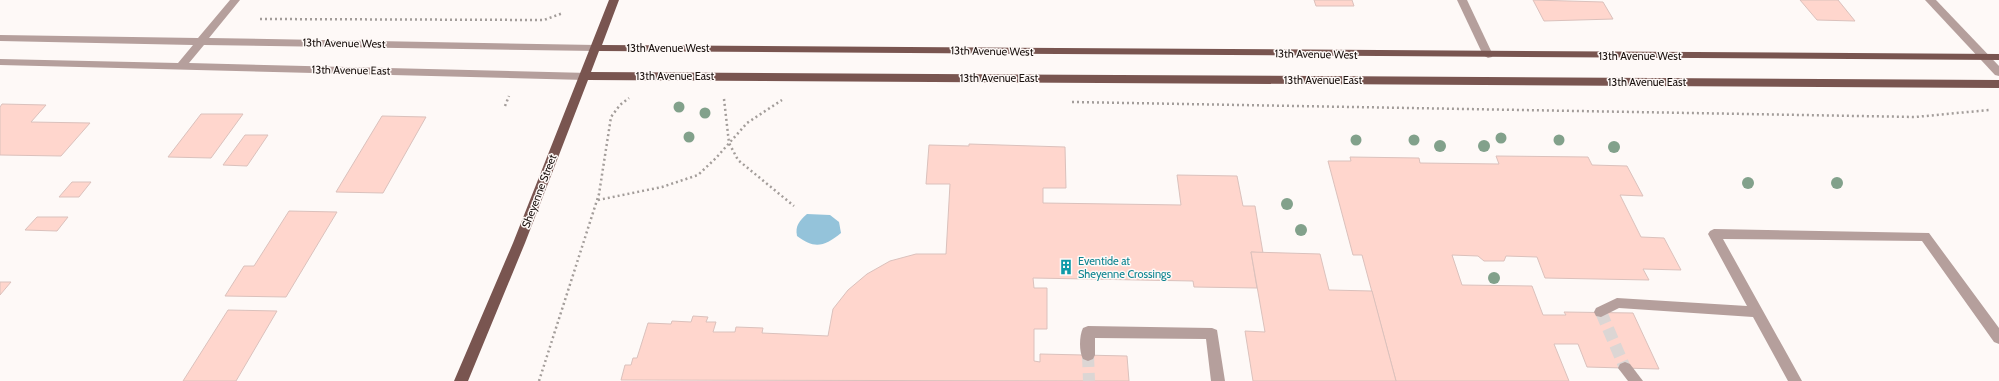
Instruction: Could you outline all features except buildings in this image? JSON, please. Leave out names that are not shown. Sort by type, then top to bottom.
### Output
[{"type":"main road","name":"Sheyenne Street","points":[[461,381],[519,243],[614,0]]},
{"type":"main road","name":"13th Avenue West","points":[[596,48],[1488,56],[1984,57]]},
{"type":"main road","points":[[1984,57],[1999,57]]},
{"type":"main road","name":"13th Avenue East","points":[[584,76],[1999,84]]},
{"type":"street","points":[[181,66],[235,0]]},
{"type":"street","points":[[1462,0],[1488,56]]},
{"type":"street","points":[[1930,0],[1999,72]]},
{"type":"street","name":"13th Avenue West","points":[[0,38],[596,48]]},
{"type":"street","name":"13th Avenue East","points":[[0,62],[584,76]]},
{"type":"street","points":[[1795,381],[1714,234],[1925,236],[1999,338]]},
{"type":"street","points":[[1601,312],[1617,303],[1757,312]]},
{"type":"street","points":[[1088,355],[1088,332],[1212,334],[1218,381]]},
{"type":"street","points":[[1625,368],[1636,381]]},
{"type":"path","points":[[219,19],[544,20],[563,13]]},
{"type":"path","points":[[539,381],[597,200],[611,118],[620,105],[634,94]]},
{"type":"path","points":[[724,96],[729,143],[738,160],[794,206]]},
{"type":"path","points":[[597,200],[662,187],[698,175],[716,158],[747,123],[785,97],[778,97]]},
{"type":"path","points":[[1070,102],[1915,118],[1989,110]]},
{"type":"water","points":[[807,214],[830,215],[839,222],[841,233],[824,244],[819,245],[803,240],[797,236],[797,226]]},
{"type":"tunnel","points":[[1601,312],[1625,368]]},
{"type":"tunnel","points":[[1088,355],[1089,381]]},
{"type":"place","name":"Eventide at Sheyenne Crossings","points":[[1066,267]]}]
